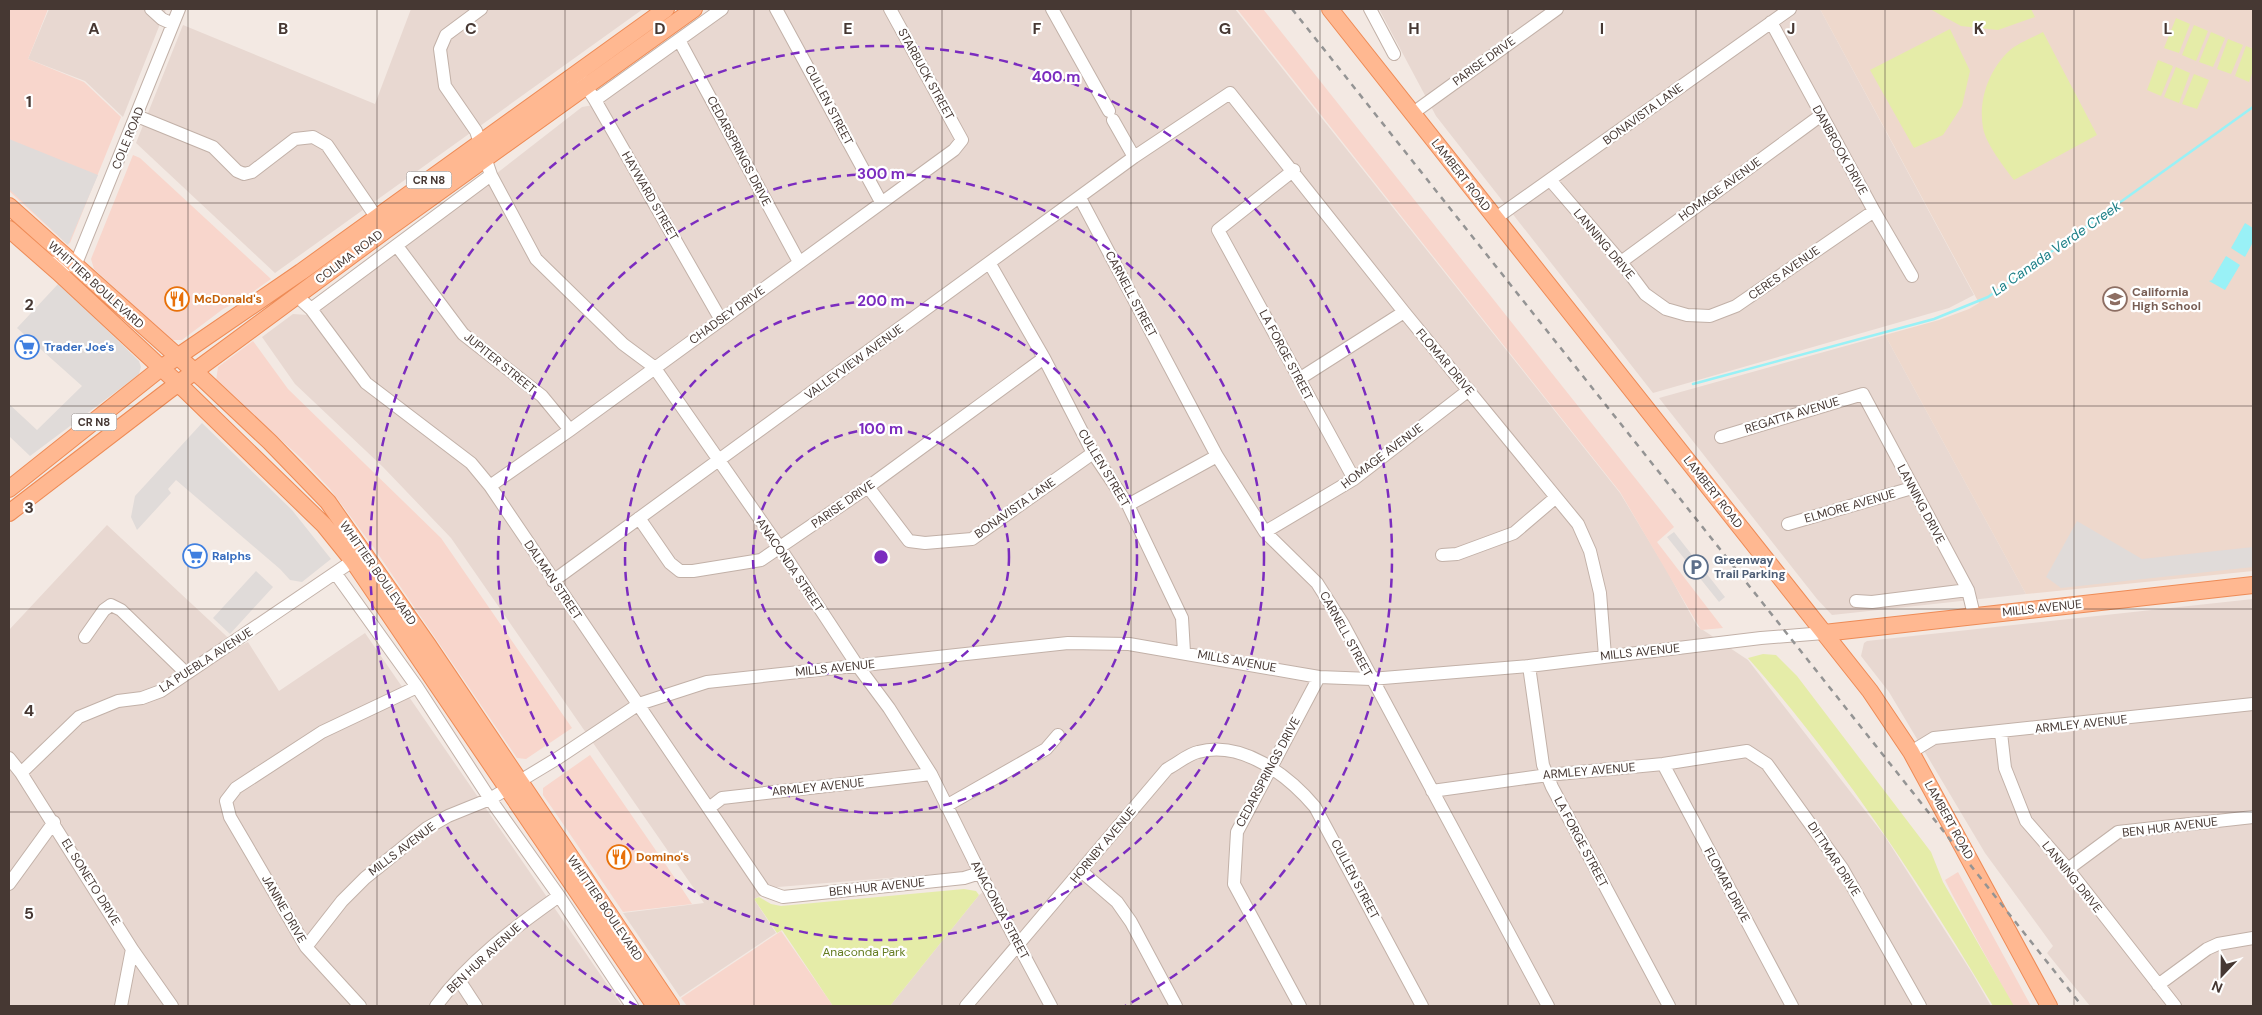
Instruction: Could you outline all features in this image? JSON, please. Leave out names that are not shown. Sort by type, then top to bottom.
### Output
[{"type":"main road","name":"COLIMA ROAD","points":[[9,513],[297,296],[481,142],[666,9]]},
{"type":"main road","name":"COLIMA ROAD","points":[[9,489],[161,368],[381,224],[591,93],[694,9]]},
{"type":"main road","name":"LAMBERT ROAD","points":[[1330,9],[1870,691],[1911,752],[2049,1006]]},
{"type":"main road","name":"WHITTIER BOULEVARD","points":[[9,206],[270,442],[328,502],[359,557],[513,785],[655,1006]]},
{"type":"main road","name":"WHITTIER BOULEVARD","points":[[9,229],[161,368],[359,557]]},
{"type":"main road","points":[[43,462],[55,477]]},
{"type":"main road","name":"MILLS AVENUE","points":[[1824,633],[2253,585]]},
{"type":"main road","name":"WHITTIER BOULEVARD","points":[[513,785],[671,1006]]},
{"type":"street","points":[[151,9],[162,19],[173,24]]},
{"type":"street","name":"COLE ROAD","points":[[75,266],[179,9]]},
{"type":"street","name":"ANACONDA STREET","points":[[481,9],[446,35],[440,49],[445,86],[476,131],[491,175],[536,259],[623,344],[654,367],[780,548],[857,666],[889,708],[931,774],[980,873],[1051,1006]]},
{"type":"street","points":[[591,93],[679,40],[722,9]]},
{"type":"street","name":"CULLEN STREET","points":[[776,9],[881,202]]},
{"type":"street","name":"STARBUCK STREET","points":[[890,9],[962,140]]},
{"type":"street","points":[[1052,9],[1134,158]]},
{"type":"street","points":[[1370,9],[1394,54]]},
{"type":"street","name":"PARISE DRIVE","points":[[1413,113],[1557,9]]},
{"type":"street","name":"BONAVISTA LANE","points":[[1496,218],[1551,181],[1790,9]]},
{"type":"street","name":"DANBROOK DRIVE","points":[[1771,22],[1820,116],[1912,276]]},
{"type":"street","name":"CEDARSPRINGS DRIVE","points":[[679,40],[798,262]]},
{"type":"street","name":"HAYWARD STREET","points":[[577,73],[591,93],[721,320]]},
{"type":"street","name":"VALLEYVIEW AVENUE","points":[[553,581],[1134,158],[1230,93]]},
{"type":"street","name":"FLOMAR DRIVE","points":[[1230,93],[1294,170],[1404,312],[1578,524],[1590,551],[1600,593],[1605,656]]},
{"type":"street","points":[[137,116],[212,147],[237,171],[244,174],[252,172],[295,139],[313,137],[327,145],[381,224]]},
{"type":"street","name":"HOMAGE AVENUE","points":[[1621,262],[1820,116]]},
{"type":"street","name":"CHADSEY DRIVE","points":[[490,486],[570,430],[954,150],[962,140]]},
{"type":"street","name":"LA FORGE STREET","points":[[1294,170],[1218,230],[1354,479]]},
{"type":"street","points":[[311,309],[491,175]]},
{"type":"street","name":"LANNING DRIVE","points":[[1551,181],[1621,262],[1645,294],[1666,310],[1687,315]]},
{"type":"street","name":"CARNELL STREET","points":[[1080,198],[1217,456],[1265,532],[1317,583],[1343,624],[1548,1006]]},
{"type":"street","name":"CERES AVENUE","points":[[1687,315],[1710,316],[1736,306],[1874,212]]},
{"type":"street","name":"JUPITER STREET","points":[[397,246],[463,334],[542,396],[570,430]]},
{"type":"street","points":[[47,262],[75,266]]},
{"type":"street","name":"CULLEN STREET","points":[[990,264],[1044,358],[1093,453],[1128,506],[1182,618],[1184,652]]},
{"type":"street","name":"DALMAN STREET","points":[[297,296],[311,309],[366,384],[471,464],[490,486],[764,890],[773,895]]},
{"type":"street","points":[[1299,379],[1404,312]]},
{"type":"street","name":"PARISE DRIVE","points":[[639,518],[670,563],[680,570],[693,571],[761,560],[868,487],[1044,358]]},
{"type":"street","name":"HOMAGE AVENUE","points":[[1265,532],[1354,479],[1469,390]]},
{"type":"street","name":"LANNING DRIVE","points":[[1863,394],[1968,590],[1974,615]]},
{"type":"street","name":"REGATTA AVENUE","points":[[1722,437],[1863,394]]},
{"type":"street","name":"BONAVISTA LANE","points":[[868,487],[909,541],[925,543],[972,539],[1093,453]]},
{"type":"street","points":[[1128,506],[1217,456]]},
{"type":"street","name":"ELMORE AVENUE","points":[[1788,524],[1912,488]]},
{"type":"street","points":[[1442,555],[1457,554],[1514,533],[1555,498]]},
{"type":"street","name":"LA PUEBLA AVENUE","points":[[21,773],[79,717],[118,701],[142,698],[161,691],[359,557]]},
{"type":"street","points":[[336,574],[417,687],[490,799],[559,896],[632,1006]]},
{"type":"street","points":[[1856,601],[1872,602],[1968,590]]},
{"type":"street","points":[[86,637],[104,610],[111,605],[121,610],[186,673]]},
{"type":"street","name":"MILLS AVENUE","points":[[306,947],[342,901],[388,858],[427,828],[448,816],[490,799],[639,704],[707,682],[1068,643],[1129,644],[1319,676],[1371,679],[1529,666],[1788,635],[1824,633]]},
{"type":"street","name":"LA FORGE STREET","points":[[1529,666],[1543,764],[1560,803],[1669,1006]]},
{"type":"street","name":"CEDARSPRINGS DRIVE","points":[[1300,1006],[1234,884],[1237,832],[1319,676]]},
{"type":"street","name":"JANINE DRIVE","points":[[360,1006],[306,947],[230,817],[226,801],[236,788],[322,732],[417,687]]},
{"type":"street","name":"ARMLEY AVENUE","points":[[1911,752],[1934,738],[2001,733],[2253,704]]},
{"type":"street","name":"LANNING DRIVE","points":[[2001,733],[2005,768],[2026,821],[2068,870],[2175,1006]]},
{"type":"street","points":[[946,806],[1046,749],[1058,735]]},
{"type":"street","name":"HORNBY AVENUE","points":[[966,1006],[1167,769],[1197,752],[1227,750],[1248,757],[1270,768]]},
{"type":"street","name":"ARMLEY AVENUE","points":[[1432,791],[1548,775],[1663,764],[1747,751]]},
{"type":"street","name":"DITTMAR DRIVE","points":[[1747,751],[1767,764],[1842,868],[1920,1006]]},
{"type":"street","name":"EL SONETO DRIVE","points":[[9,758],[54,822],[132,949],[172,1006]]},
{"type":"street","name":"FLOMAR DRIVE","points":[[1663,764],[1792,1006]]},
{"type":"street","name":"CULLEN STREET","points":[[1270,768],[1299,788],[1315,807],[1422,1006]]},
{"type":"street","name":"ARMLEY AVENUE","points":[[709,808],[722,798],[931,774]]},
{"type":"street","name":"BEN HUR AVENUE","points":[[2068,870],[2118,832],[2253,817]]},
{"type":"street","points":[[9,884],[54,822]]},
{"type":"street","points":[[1081,871],[1117,902],[1131,922],[1176,1006]]},
{"type":"street","name":"BEN HUR AVENUE","points":[[773,895],[783,897],[964,878],[980,873]]},
{"type":"street","name":"BEN HUR AVENUE","points":[[436,1006],[459,980],[494,946],[533,914],[559,896]]},
{"type":"street","points":[[2158,985],[2207,950],[2223,943],[2253,938]]},
{"type":"street","points":[[121,1006],[132,949]]},
{"type":"street","points":[[459,980],[476,1006]]},
{"type":"shaded area","points":[[9,9],[48,9],[28,59],[84,82],[121,117],[70,243],[67,244],[9,191]]},
{"type":"shaded area","points":[[49,9],[166,9],[123,117],[85,81],[28,59]]},
{"type":"shaded area","points":[[411,9],[643,9],[275,273],[136,143],[183,25],[375,104]]},
{"type":"shaded area","points":[[731,9],[1235,9],[1620,493],[1666,569],[1697,626],[1748,660],[1884,835],[1991,1006],[890,1006],[979,895],[994,884],[986,870],[778,887],[754,899],[776,933],[680,997],[623,913],[704,903],[451,538],[383,467],[295,384],[262,337],[293,314],[308,315],[375,268],[582,107],[594,105]]},
{"type":"shaded area","points":[[1237,9],[1263,9],[1674,527],[1657,542],[1723,628],[1701,630],[1620,492]]},
{"type":"shaded area","points":[[1379,9],[1820,9],[1974,295],[1949,308],[1653,393],[1436,116]]},
{"type":"shaded area","name":"California High School","points":[[1820,9],[2253,9],[2253,571],[2026,594],[1885,335],[1939,320],[1969,309],[1979,303]]},
{"type":"shaded area","points":[[9,139],[98,175],[68,245],[9,189]]},
{"type":"shaded area","points":[[133,155],[140,158],[271,279],[240,301],[223,309],[182,340],[171,340],[94,269],[91,259]]},
{"type":"shaded area","points":[[59,283],[139,361],[141,367],[139,374],[133,379],[30,456],[9,436],[9,404],[37,430],[82,386],[17,328]]},
{"type":"shaded area","points":[[1885,335],[2026,594],[1832,615],[1817,599],[1659,398]]},
{"type":"shaded area","points":[[253,341],[288,389],[441,538],[572,728],[526,759],[517,758],[374,548],[330,489],[302,459],[216,381],[218,367]]},
{"type":"shaded area","points":[[202,423],[292,510],[331,559],[302,582],[290,580],[280,569],[176,480],[168,489],[171,493],[137,530],[131,517],[135,496]]},
{"type":"shaded area","points":[[2077,521],[2142,559],[2253,547],[2253,567],[2061,588],[2046,577]]},
{"type":"shaded area","points":[[107,525],[238,647],[248,642],[279,691],[365,633],[622,1006],[9,1006],[9,630]]},
{"type":"shaded area","name":"Greenway Trail Parking","points":[[1674,532],[1725,597],[1719,602],[1667,537]]},
{"type":"shaded area","points":[[256,571],[273,587],[230,634],[213,618]]},
{"type":"shaded area","points":[[2253,599],[2253,1006],[2090,1006],[2047,953],[2053,946],[1985,853],[1889,692],[1861,656],[1864,643],[1867,641]]},
{"type":"shaded area","points":[[590,755],[692,904],[623,912],[543,795],[543,788]]},
{"type":"shaded area","points":[[1958,872],[2031,1006],[2013,1006],[1945,880]]},
{"type":"shaded area","points":[[781,931],[833,1006],[687,1006],[681,998]]},
{"type":"green space","points":[[1930,9],[2031,9],[2035,17],[1998,30],[1961,26]]},
{"type":"green space","points":[[2176,18],[2190,24],[2179,53],[2164,48]]},
{"type":"green space","points":[[2194,25],[2208,31],[2196,61],[2182,55]]},
{"type":"green space","points":[[1950,29],[1970,71],[1962,106],[1943,135],[1914,148],[1870,70]]},
{"type":"green space","points":[[2043,32],[2097,135],[2014,180],[1996,155],[1985,134],[1982,117],[1984,96],[1996,67],[2009,51]]},
{"type":"green space","points":[[2211,32],[2225,38],[2213,67],[2199,62]]},
{"type":"green space","points":[[2228,39],[2243,45],[2231,74],[2217,69]]},
{"type":"green space","points":[[2246,46],[2253,49],[2253,71],[2249,82],[2235,76]]},
{"type":"green space","points":[[2158,60],[2173,66],[2161,96],[2147,90]]},
{"type":"green space","points":[[2176,67],[2190,73],[2179,103],[2164,97]]},
{"type":"green space","points":[[2194,74],[2209,80],[2197,109],[2182,104]]},
{"type":"green space","points":[[1763,654],[1776,655],[1797,676],[1931,852],[1943,882],[2014,1006],[1993,1006],[1938,915],[1879,826],[1816,740],[1748,658]]},
{"type":"green space","name":"Anaconda Park","points":[[964,889],[976,891],[979,895],[890,1006],[833,1006],[782,930],[777,933],[754,899],[759,897],[771,904],[781,906]]},
{"type":"water","points":[[2245,223],[2253,228],[2253,242],[2245,257],[2231,248]]},
{"type":"water","points":[[2226,256],[2240,265],[2225,290],[2209,281],[2212,280]]},
{"type":"waterway","name":"La Canada Verde Creek","points":[[1693,384],[1934,319],[1988,297],[2253,107]]},
{"type":"railway","points":[[1292,9],[2082,1006]]},
{"type":"place","name":"McDonald's","points":[[177,299]]},
{"type":"place","name":"California High School","points":[[2115,299]]},
{"type":"place","name":"Trader Joe's","points":[[27,347]]},
{"type":"place","name":"Ralphs","points":[[195,556]]},
{"type":"place","name":"Greenway Trail Parking","points":[[1696,567]]},
{"type":"place","name":"Domino's","points":[[619,857]]}]
